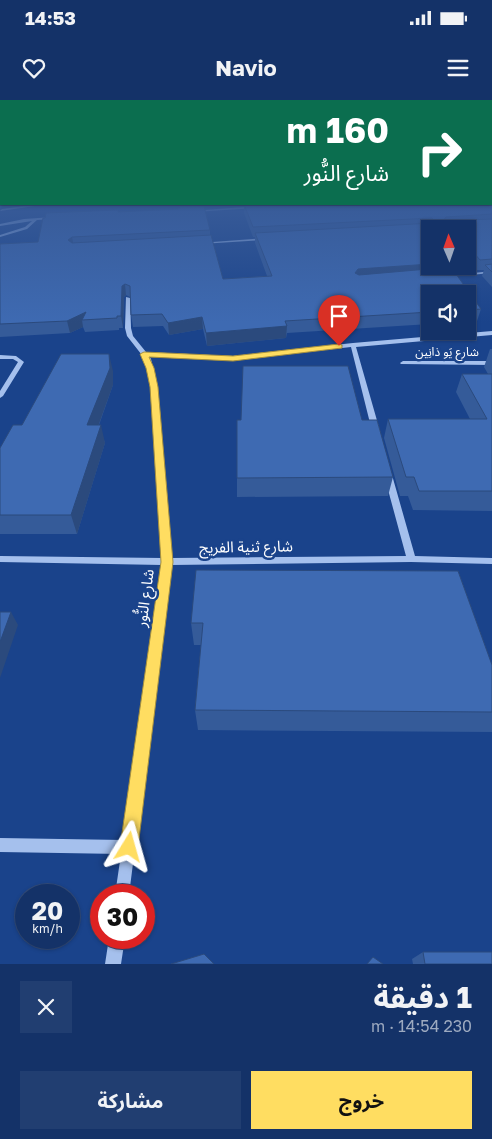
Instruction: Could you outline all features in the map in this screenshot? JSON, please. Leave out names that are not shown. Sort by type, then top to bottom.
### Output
[{"type":"street","points":[[192,243],[206,242]]},
{"type":"street","points":[[444,276],[492,272]]},
{"type":"street","name":"شارع النُّور","points":[[124,884],[167,562],[154,387],[150,368],[144,354],[130,336],[128,328],[128,298]]},
{"type":"street","points":[[144,354],[233,358],[492,333]]},
{"type":"street","points":[[353,345],[378,438]]},
{"type":"street","points":[[0,357],[14,357],[21,362],[0,396]]},
{"type":"street","name":"شارع يَو ذانِين","points":[[403,363],[492,363]]},
{"type":"street","points":[[386,466],[411,559]]},
{"type":"street","name":"شارع ثنية الفريج","points":[[0,560],[167,562],[411,559],[492,561]]},
{"type":"street","points":[[0,844],[129,847]]},
{"type":"street","points":[[113,964],[115,949]]},
{"type":"building","points":[[213,242],[223,279],[272,276],[259,242],[421,242],[421,265],[358,269],[355,273],[359,275],[421,270],[421,275],[457,275],[464,285],[421,285],[421,313],[285,321],[287,326],[206,333],[202,317],[168,323],[162,314],[131,315],[130,286],[125,284],[122,286],[121,316],[117,316],[117,318],[82,320],[86,312],[67,321],[0,324],[0,244]]},
{"type":"building","points":[[476,242],[492,242],[492,259],[480,260],[476,255]]},
{"type":"building","points":[[492,264],[492,272],[485,265]]},
{"type":"building","points":[[476,302],[481,309],[476,309]]},
{"type":"building","points":[[61,354],[109,354],[110,368],[87,425],[101,425],[71,515],[0,515],[0,448],[13,425],[22,425]]},
{"type":"building","points":[[243,366],[348,366],[362,420],[377,420],[393,477],[237,478],[237,420],[241,420]]},
{"type":"building","points":[[462,374],[492,374],[492,491],[419,491],[414,477],[406,477],[388,419],[487,419]]},
{"type":"building","points":[[196,570],[458,571],[492,665],[492,712],[195,710],[203,623],[191,623]]},
{"type":"building","points":[[0,612],[11,612],[0,642]]},
{"type":"building","points":[[423,952],[492,952],[492,964],[425,964]]},
{"type":"building","points":[[204,954],[214,964],[171,964]]},
{"type":"building","points":[[373,957],[383,964],[367,964]]},
{"type":"route","points":[[129,847],[167,562],[154,387],[148,359],[144,354],[233,358],[339,346]]}]
